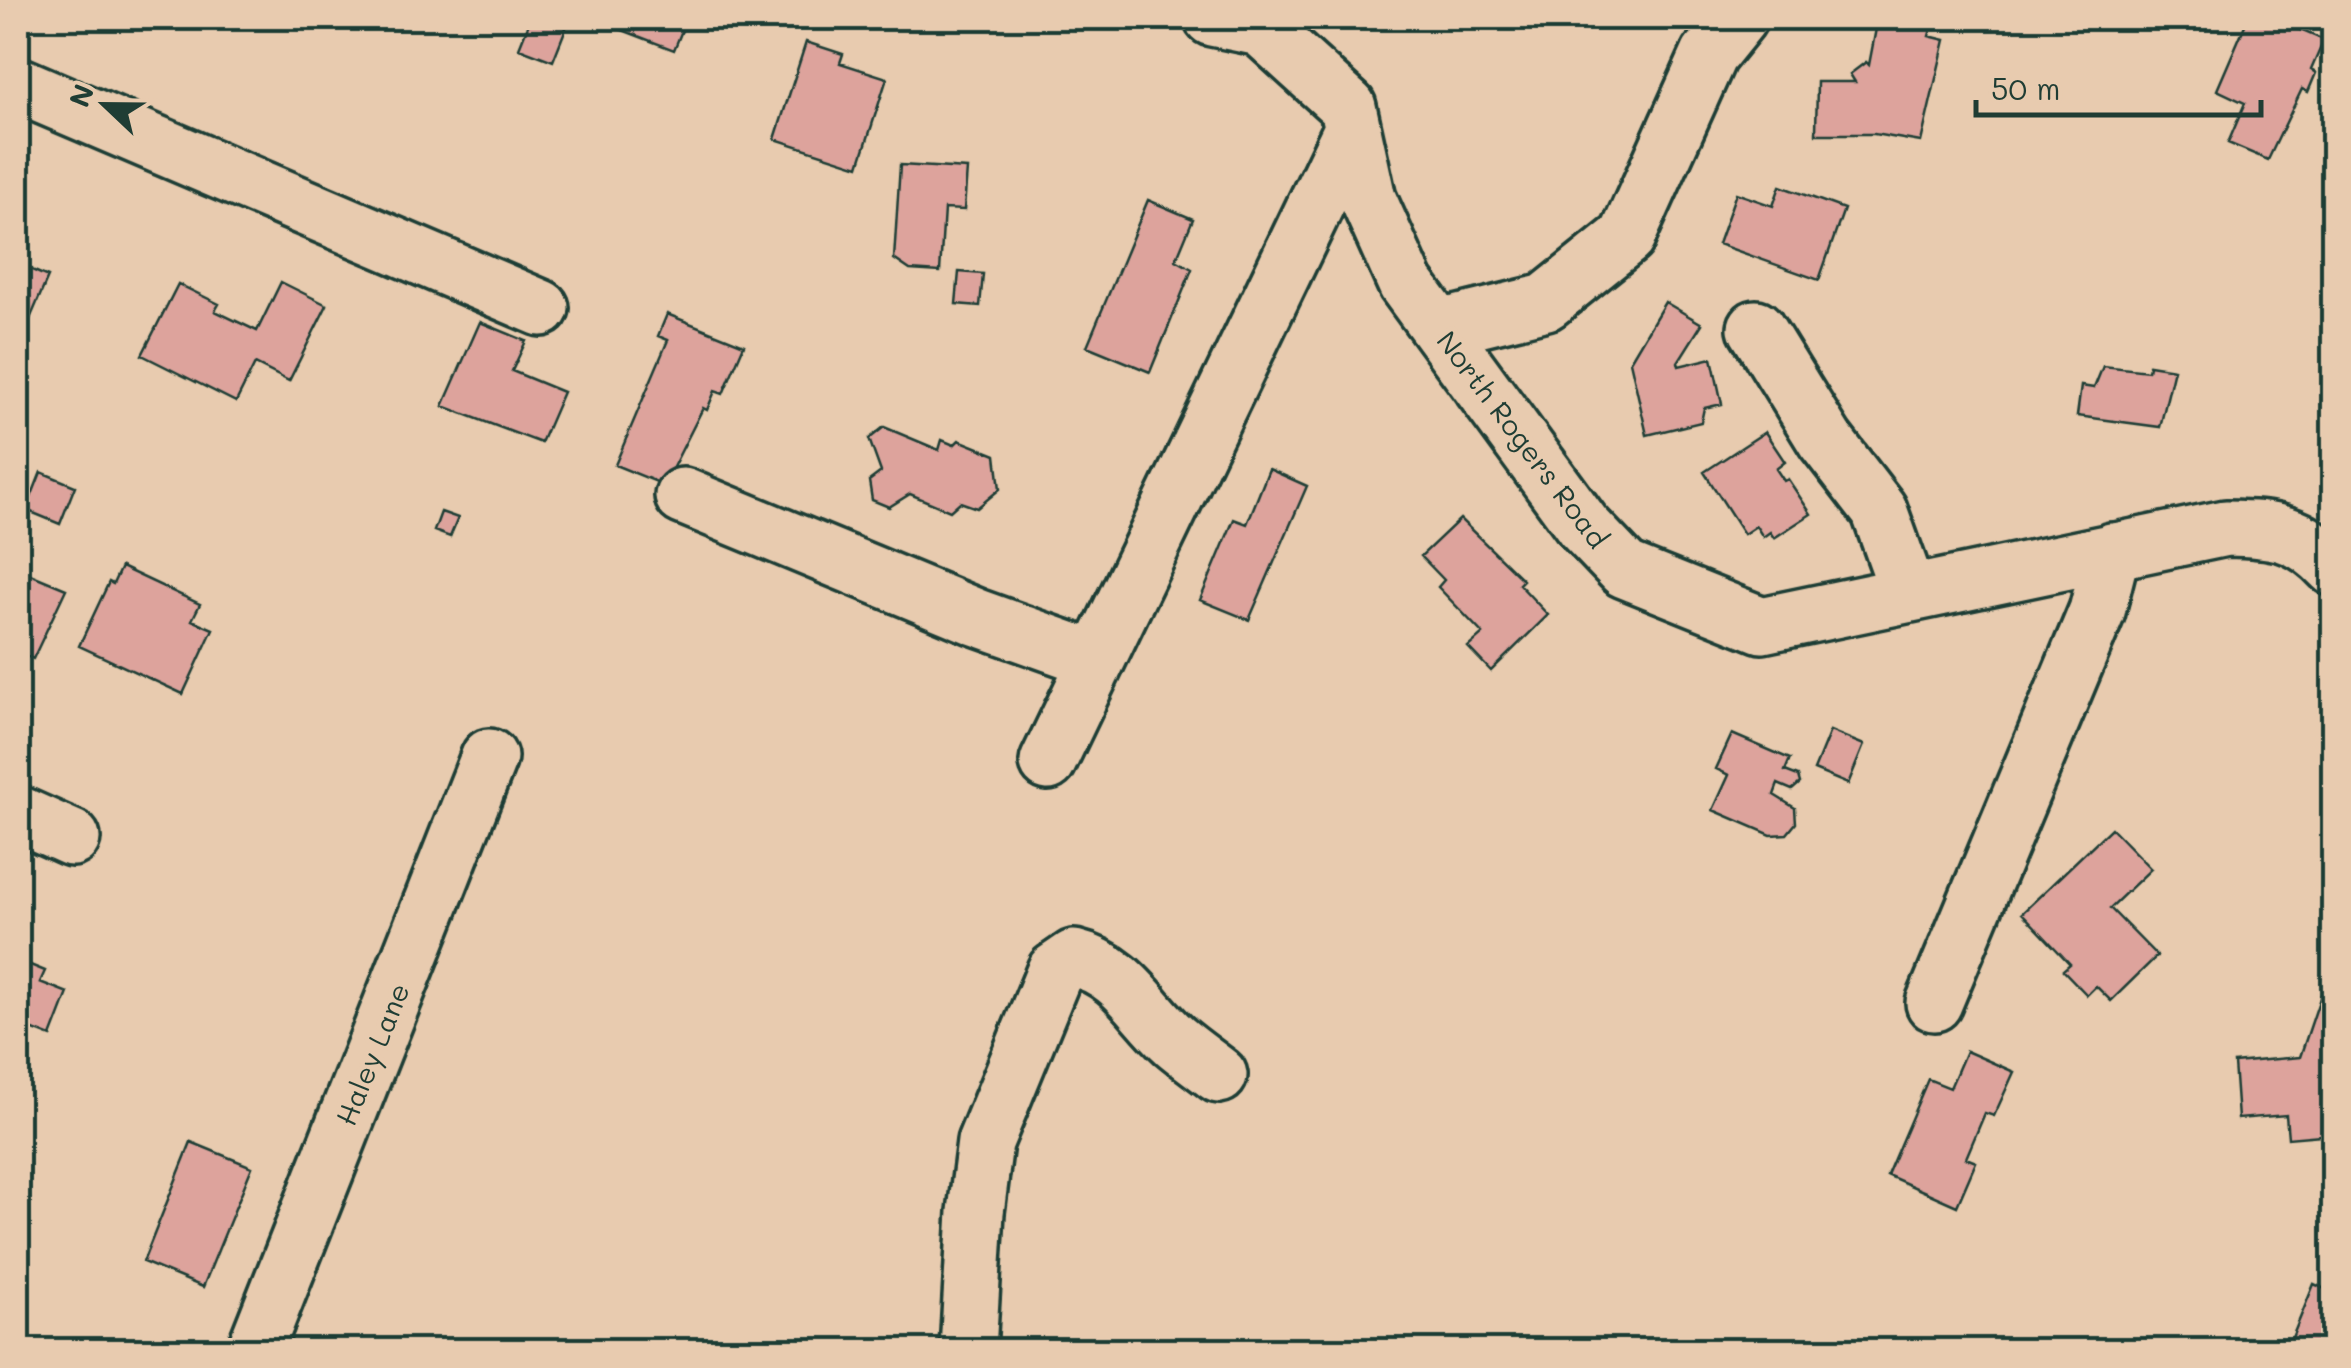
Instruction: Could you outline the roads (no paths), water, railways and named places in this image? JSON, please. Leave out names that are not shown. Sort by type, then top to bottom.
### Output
[{"type":"street","name":"North Rogers Road","points":[[1212,18],[1260,28],[1348,107],[1368,199],[1406,284],[1583,526],[1625,570],[1762,625],[2226,528],[2272,529],[2312,545],[2334,568]]},
{"type":"street","points":[[1440,328],[1546,302],[1627,237],[1709,56],[1739,18]]},
{"type":"street","points":[[18,85],[542,308]]},
{"type":"street","points":[[1048,762],[1352,129]]},
{"type":"street","points":[[1756,328],[1825,440],[1880,510],[1908,594]]},
{"type":"street","points":[[683,496],[976,618],[1097,660]]},
{"type":"street","points":[[1934,1004],[2097,611],[2112,552]]},
{"type":"street","name":"Haley Lane","points":[[254,1350],[489,757]]},
{"type":"street","points":[[18,814],[72,838]]},
{"type":"street","points":[[968,1350],[976,1212],[985,1142],[1055,971],[1074,958],[1093,962],[1129,986],[1174,1040],[1219,1075]]}]
